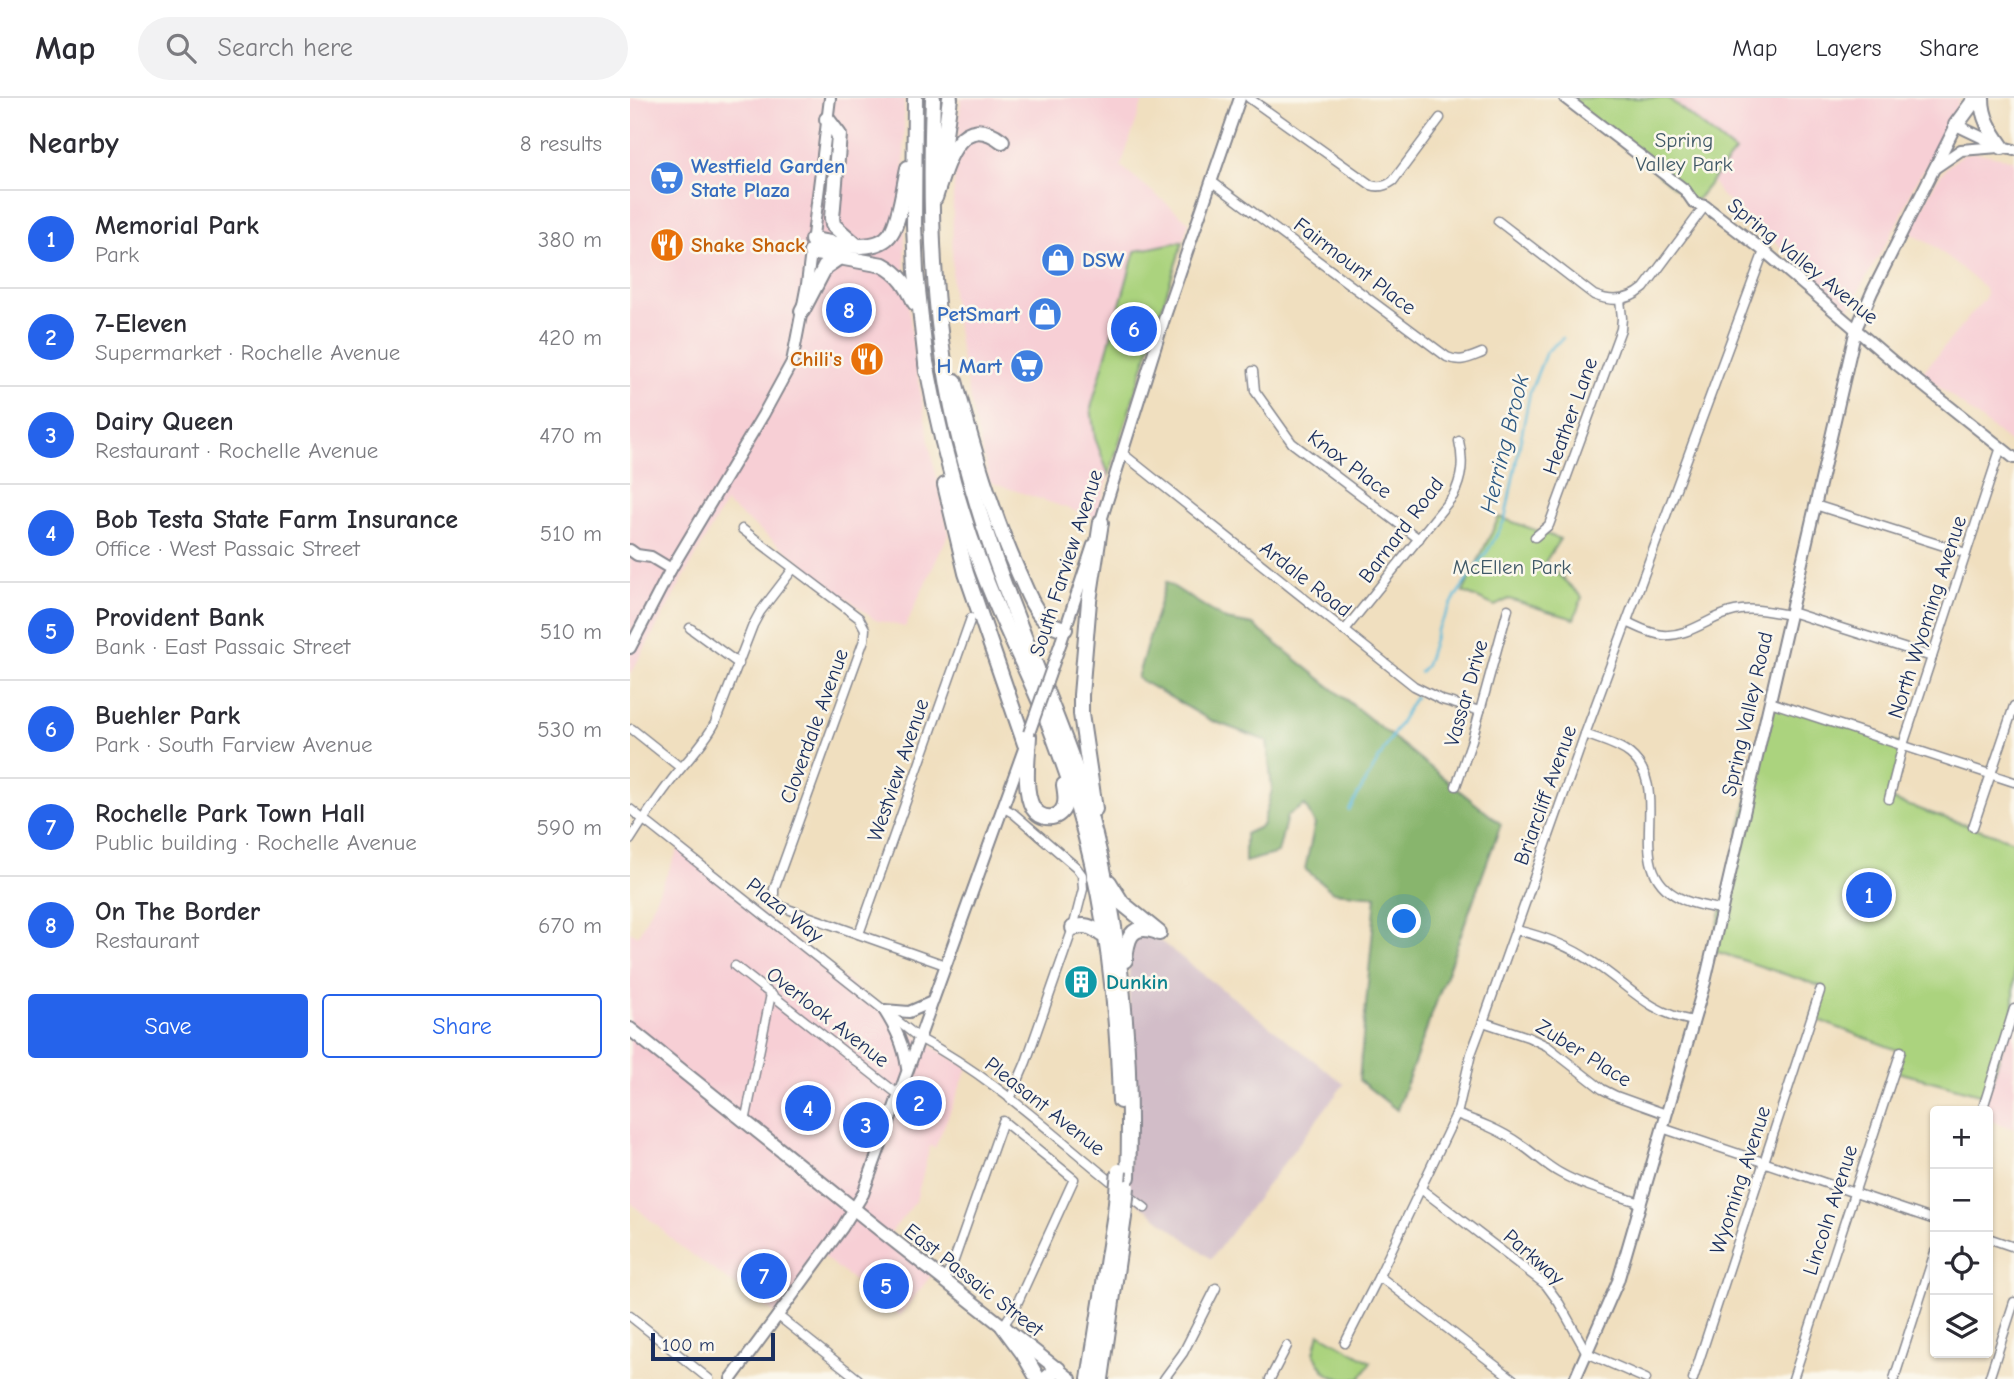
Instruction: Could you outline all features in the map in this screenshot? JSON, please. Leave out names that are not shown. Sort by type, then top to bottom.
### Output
[{"type":"highway","points":[[915,98],[916,272],[939,457],[978,610],[1027,739],[1031,802],[1034,810],[1048,817],[1063,811],[1066,804],[1055,743]]},
{"type":"highway","points":[[933,98],[931,157],[939,326],[950,399],[975,497],[1004,584],[1065,739],[1096,838],[1123,983],[1129,1071],[1123,1174],[1120,1215],[1096,1373]]},
{"type":"highway","points":[[933,206],[950,98]]},
{"type":"highway","points":[[1956,125],[1968,98]]},
{"type":"highway","points":[[1956,125],[1976,98]]},
{"type":"highway","points":[[1982,98],[1986,122],[2008,149]]},
{"type":"highway","points":[[827,119],[839,135],[833,225],[857,246]]},
{"type":"highway","points":[[933,206],[949,156],[962,139],[974,132],[980,132],[992,134],[1002,141]]},
{"type":"highway","points":[[812,246],[857,246],[877,243],[890,235],[915,136]]},
{"type":"highway","points":[[812,246],[841,256],[883,265],[898,275],[914,302],[922,329]]},
{"type":"highway","points":[[802,311],[825,267],[841,256]]},
{"type":"highway","points":[[939,326],[980,470],[1008,550],[1041,616],[1063,636]]},
{"type":"highway","points":[[926,362],[948,463],[967,528],[987,582],[1040,701],[1080,820],[1096,884],[1113,984],[1123,1174]]},
{"type":"highway","points":[[1096,838],[1096,815],[1081,714],[1081,695],[1089,601],[1101,522]]},
{"type":"highway","points":[[1101,863],[1122,902],[1159,933],[1147,929],[1131,934],[1127,943],[1123,983]]},
{"type":"highway","points":[[1082,875],[1104,938]]},
{"type":"highway","points":[[1073,928],[1085,925],[1092,927],[1104,938]]},
{"type":"highway","points":[[1003,1326],[1038,1379]]},
{"type":"main road","name":"East Passaic Street","points":[[630,1029],[1003,1326],[1052,1374],[1070,1379]]},
{"type":"street","points":[[630,648],[671,569],[789,368],[802,311],[812,246],[830,98]]},
{"type":"street","name":"South Farview Avenue","points":[[731,1379],[855,1210],[863,1194],[1004,808],[1101,522],[1166,313],[1240,98]]},
{"type":"street","points":[[1249,98],[1376,187],[1393,181],[1440,118]]},
{"type":"street","name":"Spring Valley Avenue","points":[[1565,98],[1685,190],[1694,203],[1705,206],[1764,251],[1856,330],[2014,458]]},
{"type":"street","points":[[1956,125],[2008,149]]},
{"type":"street","name":"Spring Valley Road","points":[[1575,1379],[1618,1281],[1705,982],[1856,330],[1956,125]]},
{"type":"street","points":[[1932,172],[1961,150],[2008,149]]},
{"type":"street","name":"Fairmount Place","points":[[1211,181],[1447,357],[1466,360],[1482,353]]},
{"type":"street","points":[[1498,221],[1594,295],[1620,300],[1637,294],[1644,288],[1705,206]]},
{"type":"street","name":"Briarcliff Avenue","points":[[1345,1343],[1456,1114],[1471,1054],[1764,251]]},
{"type":"street","name":"Heather Lane","points":[[1535,537],[1549,525],[1621,329],[1620,300]]},
{"type":"street","name":"Knox Place","points":[[1252,372],[1255,391],[1292,443],[1419,538]]},
{"type":"street","name":"Barnard Road","points":[[1344,631],[1452,496],[1458,486],[1463,457],[1459,441]]},
{"type":"street","name":"North Wyoming Avenue","points":[[1889,799],[1903,746],[2001,447]]},
{"type":"street","name":"Ardale Road","points":[[1122,453],[1413,686],[1441,700],[1480,711]]},
{"type":"street","points":[[1815,505],[1966,553]]},
{"type":"street","name":"Cloverdale Avenue","points":[[742,529],[859,618],[865,629],[864,640],[774,890],[774,899],[782,907],[859,934]]},
{"type":"street","points":[[632,554],[651,557],[671,569]]},
{"type":"street","points":[[630,840],[681,768],[712,730],[752,625],[793,569]]},
{"type":"street","name":"Vassar Drive","points":[[1455,786],[1480,711],[1508,609]]},
{"type":"street","points":[[1627,622],[1653,633],[1674,635],[1734,611],[1749,609],[1790,613],[1932,657]]},
{"type":"street","name":"Westview Avenue","points":[[859,934],[971,618]]},
{"type":"street","points":[[690,628],[739,664]]},
{"type":"street","points":[[1770,702],[2014,782]]},
{"type":"street","points":[[1973,827],[2014,706]]},
{"type":"street","points":[[632,729],[681,768]]},
{"type":"street","points":[[1586,734],[1621,747],[1643,768],[1649,788],[1649,852],[1659,881],[1687,902],[1722,910]]},
{"type":"street","points":[[1004,808],[1069,860],[1082,875],[1083,890],[1073,928],[1026,1062],[1010,1099]]},
{"type":"street","name":"Plaza Way","points":[[630,809],[919,1038]]},
{"type":"street","points":[[1516,930],[1566,948],[1591,961],[1654,1008],[1693,1021]]},
{"type":"street","points":[[859,934],[945,965]]},
{"type":"street","name":"Overlook Avenue","points":[[735,966],[899,1095]]},
{"type":"street","name":"Wyoming Avenue","points":[[1693,1379],[1820,991]]},
{"type":"street","points":[[745,1122],[771,994]]},
{"type":"street","points":[[884,1010],[909,1012],[932,1002]]},
{"type":"street","points":[[1984,1106],[2014,1009]]},
{"type":"street","points":[[884,1010],[902,1041],[907,1072]]},
{"type":"street","name":"Zuber Place","points":[[1483,1022],[1546,1046],[1616,1097],[1666,1114]]},
{"type":"street","name":"Pleasant Avenue","points":[[919,1038],[948,1053],[1010,1099],[1145,1208]]},
{"type":"street","name":"Lincoln Avenue","points":[[1793,1379],[1901,1051]]},
{"type":"street","points":[[1456,1114],[1497,1130],[1576,1181],[1641,1203]]},
{"type":"street","name":"Pleasant Avenue","points":[[944,1280],[952,1266],[1003,1121],[1074,1179],[1015,1308],[1003,1326]]},
{"type":"street","points":[[1662,1128],[1930,1218]]},
{"type":"street","name":"Parkway","points":[[1421,1189],[1546,1285],[1587,1353]]},
{"type":"street","points":[[1993,1240],[2014,1247]]},
{"type":"street","points":[[1894,1379],[1930,1267]]},
{"type":"street","points":[[1379,1276],[1513,1379]]},
{"type":"street","points":[[1164,1379],[1183,1353],[1216,1288]]},
{"type":"street","points":[[1989,1379],[2014,1302]]},
{"type":"street","points":[[777,1315],[858,1379]]},
{"type":"street","points":[[630,1316],[709,1379]]},
{"type":"street","points":[[1270,1379],[1287,1346]]},
{"type":"street","points":[[1587,1353],[1646,1379]]},
{"type":"shaded area","name":"Westfield Garden State Plaza","points":[[630,98],[904,98],[905,273],[915,360],[949,533],[905,627],[875,620],[725,503],[630,675]]},
{"type":"shaded area","points":[[961,98],[1144,98],[1121,166],[1189,222],[1096,518],[990,482],[961,355],[952,294],[953,197]]},
{"type":"shaded area","points":[[1668,98],[1960,98],[1951,125],[1913,187],[1900,219],[1849,308],[1719,193],[1712,181],[1735,152]]},
{"type":"shaded area","points":[[1974,152],[2014,160],[2014,446],[1922,373],[1985,298],[1984,287],[1934,246],[1910,233],[1935,182],[1947,167],[1962,155]]},
{"type":"shaded area","points":[[679,848],[919,1038],[968,1068],[935,1148],[930,1146],[916,1201],[888,1236],[934,1272],[899,1316],[822,1256],[777,1315],[681,1247],[630,1202],[630,931],[638,936]]},
{"type":"shaded area","points":[[1145,934],[1159,940],[1344,1084],[1211,1259],[1129,1196],[1129,955],[1137,937]]},
{"type":"shaded area","points":[[2014,1009],[2014,1129],[1993,1122],[1993,1106],[1984,1106]]},
{"type":"green space","name":"Spring Valley Park","points":[[1563,98],[1668,98],[1735,152],[1694,203]]},
{"type":"green space","points":[[1183,241],[1109,475],[1095,438],[1091,408],[1135,251]]},
{"type":"green space","name":"McEllen Park","points":[[1499,517],[1560,539],[1545,562],[1582,597],[1574,619],[1509,599],[1495,606],[1463,592]]},
{"type":"green space","points":[[1166,582],[1226,620],[1253,625],[1501,824],[1397,1110],[1359,1080],[1376,896],[1333,892],[1305,869],[1315,824],[1305,805],[1287,816],[1278,853],[1245,862],[1245,834],[1262,826],[1272,790],[1267,741],[1210,720],[1137,678]]},
{"type":"green space","points":[[1770,702],[1903,745],[1889,799],[2014,841],[2014,1009],[1987,1096],[1894,1071],[1900,1051],[1812,1018],[1823,987],[1712,950]]},
{"type":"green space","points":[[1319,1333],[1371,1362],[1360,1379],[1336,1378],[1327,1373],[1314,1353]]},
{"type":"waterway","name":"Herring Brook","points":[[1420,672],[1426,665],[1437,630],[1505,519],[1530,392],[1546,352],[1563,338]]},
{"type":"waterway","name":"Herring Brook","points":[[1349,810],[1415,697]]},
{"type":"place","name":"Westfield Garden State Plaza","points":[[667,178]]},
{"type":"place","name":"Shake Shack","points":[[667,245]]},
{"type":"place","name":"DSW","points":[[1058,260]]},
{"type":"place","name":"On The Border","points":[[849,310]]},
{"type":"place","name":"PetSmart","points":[[1045,314]]},
{"type":"place","name":"Buehler Park","points":[[1134,329]]},
{"type":"place","name":"Chili's","points":[[867,359]]},
{"type":"place","name":"H Mart","points":[[1027,366]]},
{"type":"place","name":"Memorial Park","points":[[1869,895]]},
{"type":"place","name":"Dunkin","points":[[1081,982]]},
{"type":"place","name":"7-Eleven","points":[[919,1103]]},
{"type":"place","name":"Bob Testa State Farm Insurance","points":[[808,1108]]},
{"type":"place","name":"Dairy Queen","points":[[866,1125]]},
{"type":"place","name":"Rochelle Park Town Hall","points":[[764,1276]]},
{"type":"place","name":"Provident Bank","points":[[886,1286]]}]
